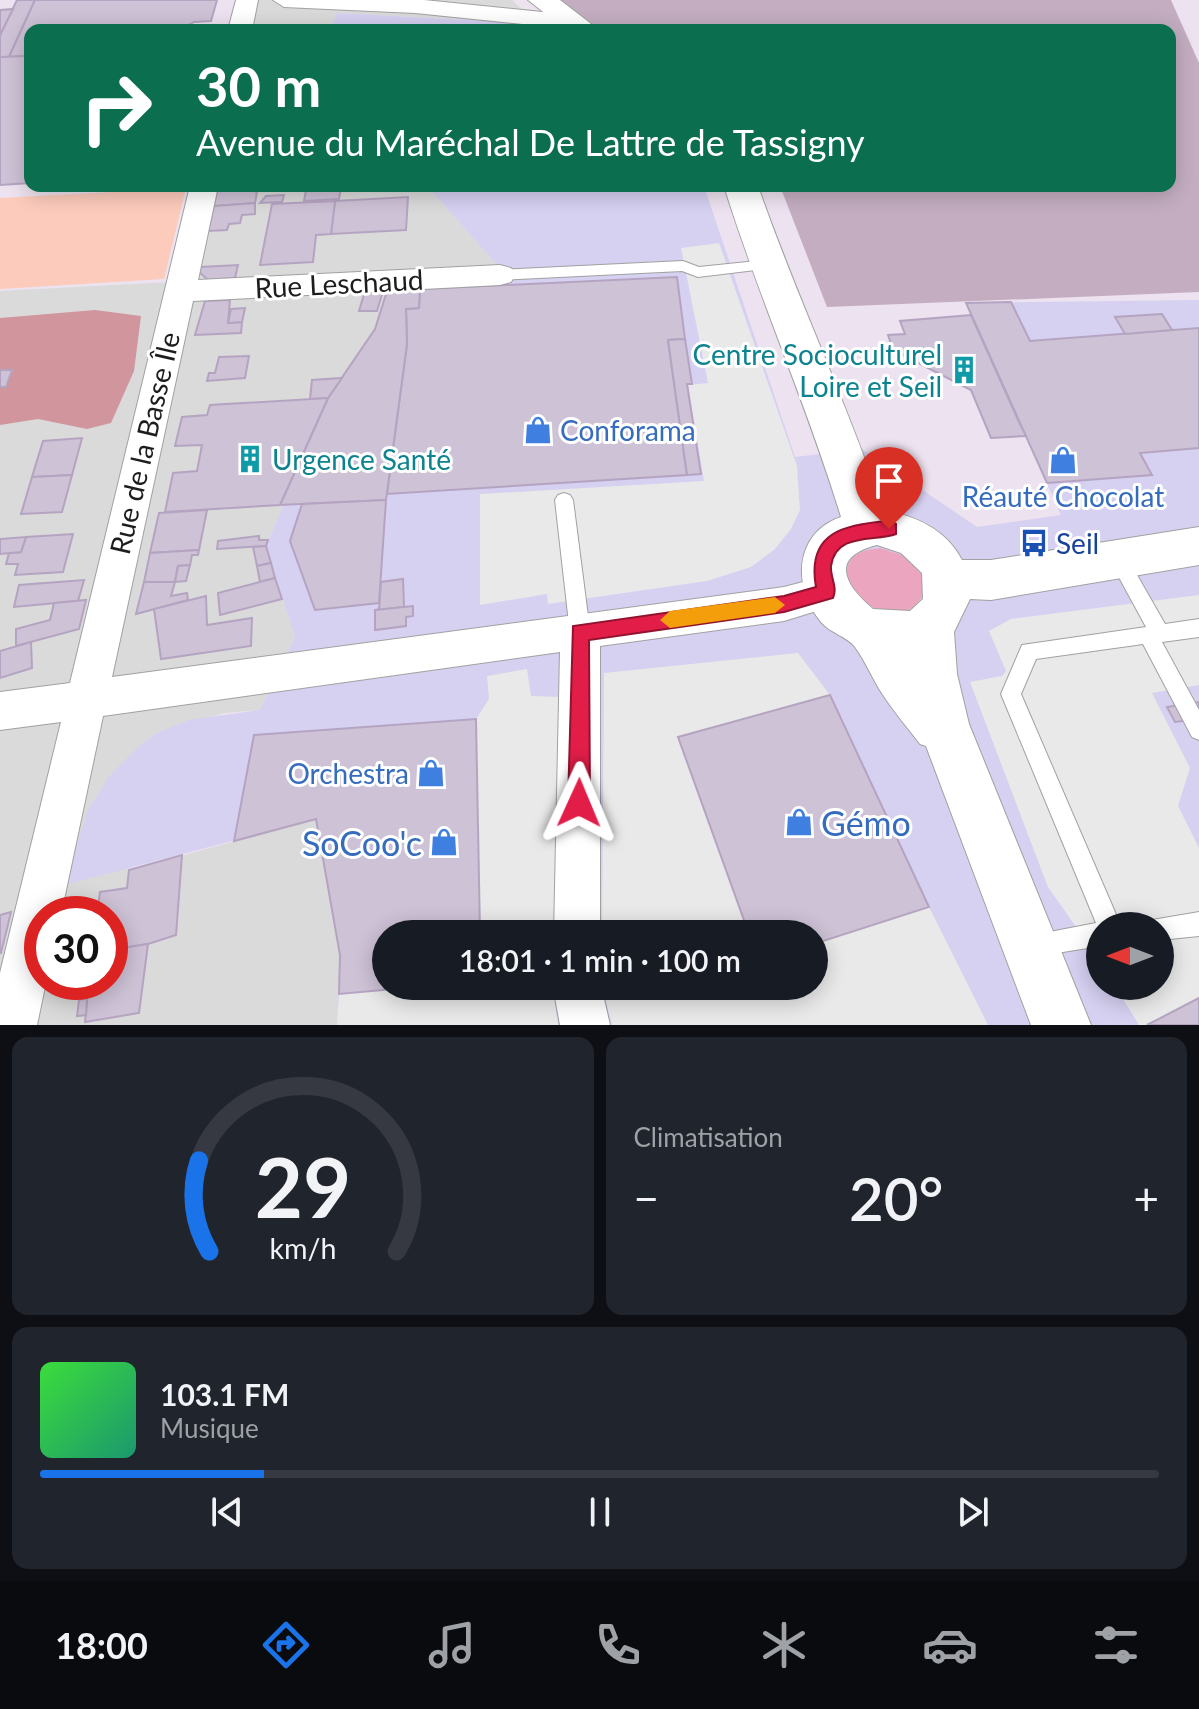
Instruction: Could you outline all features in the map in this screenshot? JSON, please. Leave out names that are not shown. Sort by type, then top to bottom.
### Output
[{"type":"street","points":[[241,24],[247,0]]},
{"type":"street","points":[[284,0],[462,5],[567,24]]},
{"type":"street","points":[[542,0],[575,24]]},
{"type":"street","name":"Rue de la Basse Île","points":[[12,1025],[203,192]]},
{"type":"street","points":[[743,192],[767,265],[839,441],[867,528]]},
{"type":"street","name":"Rue Leschaud","points":[[178,291],[500,275]]},
{"type":"street","points":[[867,528],[889,529],[922,543],[938,559],[947,579],[946,604],[930,624],[902,634],[871,630],[843,615],[826,592],[822,579],[825,555],[841,537],[867,528]]},
{"type":"street","points":[[947,579],[991,580],[1199,546]]},
{"type":"street","points":[[0,711],[784,604],[826,592]]},
{"type":"street","points":[[930,624],[928,650],[949,741],[1061,1025]]},
{"type":"street","points":[[871,630],[900,679],[949,741]]},
{"type":"street","points":[[577,920],[580,632]]},
{"type":"street","points":[[580,1000],[585,1025]]},
{"type":"lane","points":[[500,275],[683,266],[698,272],[767,265]]},
{"type":"lane","points":[[564,500],[580,632]]},
{"type":"lane","points":[[1118,559],[1199,730]]},
{"type":"lane","points":[[1103,912],[1011,694],[1029,651],[1199,628]]},
{"type":"lane","points":[[1174,927],[1199,924]]},
{"type":"lane","points":[[1030,945],[1086,936]]},
{"type":"shaded area","points":[[236,0],[512,0],[526,13],[507,22],[337,13],[332,24],[230,24]]},
{"type":"shaded area","points":[[553,0],[1171,0],[1199,63],[1199,292],[827,307],[782,192],[1176,192],[1176,24],[587,24]]},
{"type":"shaded area","points":[[337,13],[530,24],[332,24]]},
{"type":"shaded area","points":[[185,192],[164,279],[0,289],[0,198]]},
{"type":"shaded area","points":[[192,192],[432,192],[499,267],[387,291],[375,329],[328,398],[266,546],[295,637],[260,710],[224,713],[155,734],[110,775],[129,870],[316,819],[340,955],[337,1025],[0,1025],[0,291],[170,282]]},
{"type":"shaded area","points":[[432,192],[706,192],[795,457],[862,449],[977,527],[1061,515],[966,303],[1199,300],[1199,1025],[337,1025],[340,955],[316,819],[64,885],[88,810],[110,775],[137,748],[155,734],[189,720],[260,710],[295,637],[266,546],[328,398],[375,329],[387,291],[498,266]]},
{"type":"shaded area","points":[[719,243],[797,466],[800,510],[791,529],[775,549],[751,567],[707,581],[548,604],[547,594],[480,605],[480,494],[704,481],[688,385],[708,383],[681,248]]},
{"type":"shaded area","points":[[95,310],[141,316],[134,371],[111,423],[87,429],[38,419],[0,425],[0,318]]},
{"type":"shaded area","points":[[880,548],[905,556],[922,575],[922,597],[905,612],[895,614],[876,609],[848,591],[847,572],[851,560],[861,552]]},
{"type":"shaded area","points":[[1199,595],[1199,685],[1152,693],[1190,768],[1178,806],[1199,848],[1199,998],[1147,1025],[1139,1025],[1124,1000],[1174,1000],[1174,912],[1086,912],[1086,941],[1048,887],[970,682],[1002,676],[1006,671],[989,631],[1011,619]]},
{"type":"shaded area","points":[[798,653],[830,695],[678,738],[744,920],[602,920],[604,673]]},
{"type":"shaded area","points":[[527,669],[531,696],[561,697],[555,920],[480,920],[476,719],[489,699],[487,676]]},
{"type":"shaded area","points":[[929,907],[988,1025],[612,1025],[606,1000],[828,1000],[828,939]]},
{"type":"shaded area","points":[[372,991],[372,1000],[555,1000],[558,1025],[337,1025],[339,994]]},
{"type":"building","points":[[17,0],[35,0],[9,57],[0,57],[0,35]]},
{"type":"building","points":[[35,0],[217,0],[211,21],[190,24],[24,24]]},
{"type":"building","points":[[13,9],[0,35],[0,10]]},
{"type":"building","points":[[24,24],[24,56],[9,57]]},
{"type":"building","points":[[24,56],[24,183],[0,185],[0,57]]},
{"type":"building","points":[[217,192],[257,192],[255,203],[214,206]]},
{"type":"building","points":[[306,192],[340,192],[339,199],[304,201]]},
{"type":"building","points":[[284,195],[282,202],[260,203],[266,196]]},
{"type":"building","points":[[408,197],[406,230],[331,234],[335,201]]},
{"type":"building","points":[[335,201],[331,234],[316,235],[313,262],[260,265],[272,204]]},
{"type":"building","points":[[255,203],[255,214],[242,215],[240,223],[229,224],[227,230],[208,231],[214,206]]},
{"type":"building","points":[[238,265],[235,278],[208,280],[199,272],[200,267]]},
{"type":"building","name":"Conforama","points":[[677,277],[685,339],[668,340],[687,475],[387,494],[407,344],[406,309],[419,308],[420,289]]},
{"type":"building","points":[[420,289],[419,308],[406,309],[407,344],[386,500],[280,505],[328,398],[375,329],[387,291]]},
{"type":"building","points":[[365,291],[383,291],[377,311],[359,311]]},
{"type":"building","points":[[230,300],[228,323],[242,322],[241,333],[195,335],[205,301]]},
{"type":"building","points":[[1011,302],[1030,341],[1199,328],[1199,448],[1140,453],[1152,475],[1047,483],[966,303]]},
{"type":"building","points":[[245,308],[242,322],[228,323],[231,309]]},
{"type":"building","points":[[1162,314],[1172,330],[1125,334],[1115,317]]},
{"type":"building","name":"Centre Socioculturel Loire et Seil","points":[[971,315],[1026,436],[991,438],[971,390],[893,350],[888,335],[905,334],[900,321]]},
{"type":"building","points":[[685,339],[692,384],[687,384],[701,474],[687,475],[668,340]]},
{"type":"building","points":[[249,356],[245,378],[207,381],[209,373],[215,373],[219,357]]},
{"type":"building","points":[[0,370],[12,370],[6,387],[0,387]]},
{"type":"building","points":[[342,378],[328,398],[310,399],[312,380]]},
{"type":"building","name":"Urgence Santé","points":[[328,398],[280,505],[165,512],[173,473],[197,471],[202,445],[175,446],[182,417],[207,415],[210,405]]},
{"type":"building","points":[[82,438],[72,475],[32,477],[43,441]]},
{"type":"building","points":[[72,475],[62,512],[21,514],[32,477]]},
{"type":"building","points":[[386,500],[379,603],[315,610],[290,541],[302,504]]},
{"type":"building","points":[[207,510],[199,550],[150,553],[159,513]]},
{"type":"building","points":[[73,534],[63,572],[15,575],[18,564],[6,564],[9,553],[21,552],[26,537]]},
{"type":"building","points":[[259,536],[259,540],[268,540],[266,546],[217,549],[218,541]]},
{"type":"building","points":[[26,537],[21,552],[0,554],[0,539]]},
{"type":"building","points":[[266,546],[271,563],[257,566],[253,547]]},
{"type":"building","points":[[199,550],[198,555],[192,555],[190,565],[178,566],[175,582],[144,582],[150,553]]},
{"type":"building","points":[[271,563],[275,578],[260,582],[257,566]]},
{"type":"building","points":[[190,565],[186,581],[175,582],[178,566]]},
{"type":"building","points":[[275,578],[282,599],[220,615],[218,593]]},
{"type":"building","points":[[403,579],[404,607],[379,610],[381,582]]},
{"type":"building","points":[[84,580],[78,601],[14,607],[19,585]]},
{"type":"building","points":[[144,582],[175,582],[171,596],[187,593],[188,600],[136,614]]},
{"type":"building","points":[[206,596],[207,625],[252,618],[251,646],[161,659],[154,609]]},
{"type":"building","points":[[86,600],[79,629],[16,646],[16,629],[50,620],[54,603]]},
{"type":"building","points":[[413,606],[413,616],[406,617],[406,626],[375,630],[375,610]]},
{"type":"building","points":[[31,642],[32,668],[0,678],[0,651]]},
{"type":"building","name":"Gémo","points":[[830,695],[929,907],[828,939],[828,920],[744,920],[678,737]]},
{"type":"building","points":[[1199,702],[1199,719],[1175,722],[1167,707]]},
{"type":"building","points":[[476,719],[480,920],[372,920],[372,991],[339,994],[340,955],[316,819],[234,841],[254,735]]},
{"type":"building","points":[[182,855],[176,935],[128,947],[128,896],[99,896],[100,892],[127,888],[129,870]]},
{"type":"building","points":[[11,912],[1,953],[0,953],[0,915]]},
{"type":"building","points":[[148,944],[139,1013],[85,1022],[87,1000],[128,1000],[128,947]]},
{"type":"building","points":[[1199,998],[1199,1025],[1147,1025]]},
{"type":"building","points":[[79,1000],[87,1000],[86,1015],[77,1016]]},
{"type":"slow traffic","points":[[670,620],[775,605]]},
{"type":"place","name":"Centre Socioculturel Loire et Seil","points":[[964,370]]},
{"type":"place","name":"Conforama","points":[[538,430]]},
{"type":"place","name":"Urgence Santé","points":[[250,459]]},
{"type":"place","name":"Réauté Chocolat","points":[[1063,460]]},
{"type":"place","name":"Seil","points":[[1034,543]]},
{"type":"place","name":"Orchestra","points":[[431,773]]},
{"type":"place","name":"Gémo","points":[[799,822]]},
{"type":"place","name":"SoCoo'c","points":[[444,842]]},
{"type":"route","points":[[579,803],[580,632],[784,604],[826,592],[822,567],[831,545],[853,531],[877,527],[889,529]]}]
